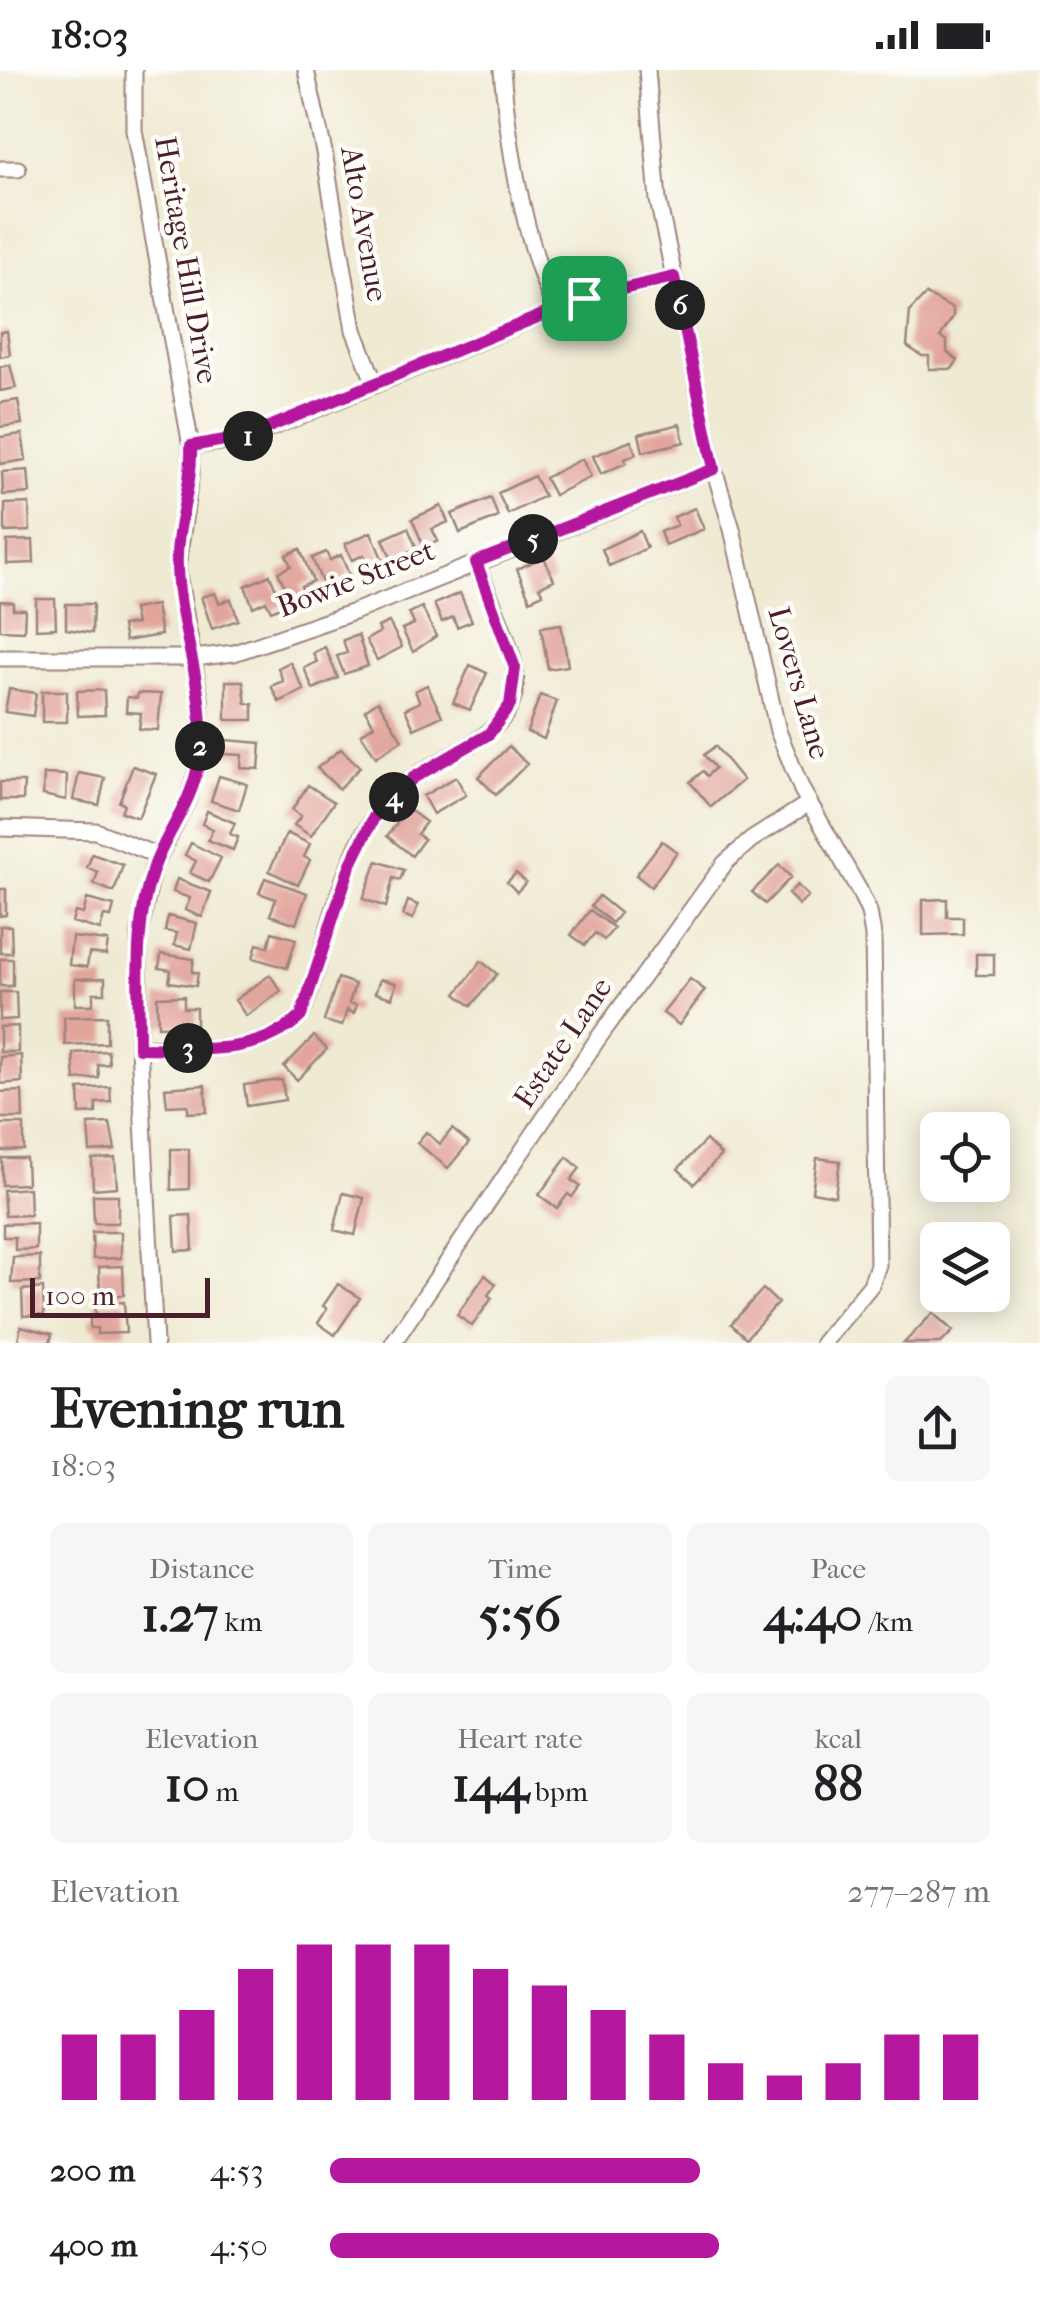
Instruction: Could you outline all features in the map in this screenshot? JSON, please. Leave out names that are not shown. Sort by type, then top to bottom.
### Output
[{"type":"street","name":"Heritage Hill Drive","points":[[134,70],[134,130],[191,446],[177,568],[194,658],[201,736],[197,770],[188,799],[158,856],[139,936],[139,1048],[156,1343]]},
{"type":"street","name":"Alto Avenue","points":[[306,70],[354,330],[375,384]]},
{"type":"street","points":[[502,70],[513,162],[536,259],[554,310]]},
{"type":"street","name":"Lovers Lane","points":[[646,70],[658,200],[714,469],[732,529],[778,731],[810,802],[869,912],[875,959],[878,1266],[871,1285],[823,1343]]},
{"type":"street","points":[[0,170],[18,169]]},
{"type":"street","points":[[191,446],[247,436],[594,295],[674,277]]},
{"type":"street","name":"Bowie Street","points":[[0,658],[194,658],[234,653],[309,628],[714,469]]},
{"type":"street","points":[[139,1048],[230,1048],[266,1041],[301,1016],[350,866],[374,817],[413,778],[489,734],[510,705],[515,668],[476,562]]},
{"type":"street","name":"Estate Lane","points":[[393,1343],[597,1040],[725,863],[751,840],[810,802]]},
{"type":"street","points":[[0,828],[96,832],[158,856]]},
{"type":"building","points":[[926,294],[953,309],[953,317],[940,337],[947,341],[947,352],[958,360],[952,369],[929,369],[929,356],[907,346],[910,311]]},
{"type":"building","points":[[7,331],[10,355],[0,357],[0,332]]},
{"type":"building","points":[[10,365],[16,388],[0,391],[0,367]]},
{"type":"building","points":[[18,400],[22,424],[0,427],[0,403]]},
{"type":"building","points":[[680,424],[684,442],[643,452],[639,434]]},
{"type":"building","points":[[22,434],[26,460],[0,464],[0,437]]},
{"type":"building","points":[[631,441],[636,454],[601,474],[593,456]]},
{"type":"building","points":[[582,459],[591,477],[554,495],[545,478]]},
{"type":"building","points":[[28,470],[30,493],[3,495],[2,472]]},
{"type":"building","points":[[534,476],[544,496],[508,514],[498,493]]},
{"type":"building","points":[[491,498],[498,517],[460,533],[452,514]]},
{"type":"building","points":[[29,503],[30,531],[5,532],[5,504]]},
{"type":"building","points":[[441,506],[448,522],[432,529],[438,541],[424,547],[412,519]]},
{"type":"building","points":[[695,508],[704,529],[665,545],[660,532],[677,525],[674,517]]},
{"type":"building","points":[[408,528],[417,549],[392,560],[383,539]]},
{"type":"building","points":[[640,531],[647,548],[609,566],[602,549]]},
{"type":"building","points":[[371,532],[384,563],[370,569],[364,555],[352,560],[345,544]]},
{"type":"building","points":[[33,540],[34,563],[7,564],[7,541]]},
{"type":"building","points":[[300,549],[313,581],[301,586],[306,597],[292,603],[278,572],[291,566],[286,555]]},
{"type":"building","points":[[326,552],[330,560],[341,555],[350,577],[324,587],[312,558]]},
{"type":"building","points":[[544,557],[554,580],[539,587],[543,594],[530,600],[517,569]]},
{"type":"building","points":[[270,575],[283,606],[271,611],[266,601],[253,607],[245,586]]},
{"type":"building","points":[[215,593],[219,603],[231,599],[238,620],[212,629],[201,597]]},
{"type":"building","points":[[460,593],[472,621],[457,627],[453,617],[442,622],[434,604]]},
{"type":"building","points":[[36,599],[55,599],[56,628],[36,629]]},
{"type":"building","points":[[0,601],[13,602],[13,609],[25,609],[24,631],[0,630]]},
{"type":"building","points":[[66,604],[93,604],[92,633],[66,629]]},
{"type":"building","points":[[156,605],[161,635],[125,641],[122,626],[136,624],[133,609]]},
{"type":"building","points":[[422,607],[436,636],[413,652],[402,629],[414,624],[409,613]]},
{"type":"building","points":[[389,622],[402,647],[377,660],[366,640]]},
{"type":"building","points":[[561,624],[568,666],[548,669],[541,627]]},
{"type":"building","points":[[358,635],[368,666],[344,674],[337,656],[347,653],[343,640]]},
{"type":"building","points":[[325,647],[338,678],[313,689],[304,668],[317,662],[313,653]]},
{"type":"building","points":[[290,662],[304,690],[279,702],[271,686],[283,681],[278,668]]},
{"type":"building","points":[[470,665],[487,673],[470,710],[453,703]]},
{"type":"building","points":[[226,681],[243,681],[246,704],[253,704],[253,720],[226,720]]},
{"type":"building","points":[[427,685],[442,716],[414,729],[405,709],[420,702],[415,691]]},
{"type":"building","points":[[9,689],[36,693],[33,716],[5,712]]},
{"type":"building","points":[[104,690],[105,715],[78,716],[77,691]]},
{"type":"building","points":[[42,691],[67,691],[67,722],[42,722]]},
{"type":"building","points":[[138,693],[161,694],[158,730],[139,729],[141,713],[126,712],[127,697],[137,698]]},
{"type":"building","points":[[540,695],[557,701],[544,739],[527,732]]},
{"type":"building","points":[[378,701],[402,740],[376,757],[361,734],[374,725],[365,710]]},
{"type":"building","points":[[226,740],[261,743],[259,769],[241,768],[242,755],[225,754]]},
{"type":"building","points":[[509,746],[527,764],[496,795],[478,777]]},
{"type":"building","points":[[715,746],[743,780],[711,807],[690,782],[703,771],[707,776],[715,768],[704,755]]},
{"type":"building","points":[[341,749],[360,767],[339,789],[317,768]]},
{"type":"building","points":[[133,766],[156,774],[138,818],[121,812],[124,804],[119,802]]},
{"type":"building","points":[[79,773],[105,778],[99,805],[73,800]]},
{"type":"building","points":[[44,774],[67,775],[66,800],[43,795]]},
{"type":"building","points":[[219,776],[247,784],[239,810],[211,801]]},
{"type":"building","points":[[456,777],[466,795],[433,814],[423,796]]},
{"type":"building","points":[[0,782],[24,782],[23,800],[0,800]]},
{"type":"building","points":[[308,785],[334,802],[311,836],[294,825],[301,816],[292,810]]},
{"type":"building","points":[[408,809],[426,822],[417,834],[424,839],[412,856],[387,836]]},
{"type":"building","points":[[207,811],[235,823],[230,834],[238,837],[233,850],[208,840],[213,829],[202,824]]},
{"type":"building","points":[[287,833],[310,844],[304,857],[310,860],[298,885],[269,871]]},
{"type":"building","points":[[662,841],[677,852],[651,887],[636,875]]},
{"type":"building","points":[[191,843],[221,858],[209,882],[190,873],[196,861],[185,855]]},
{"type":"building","points":[[92,854],[123,865],[114,892],[94,884],[98,872],[87,868]]},
{"type":"building","points":[[377,861],[404,870],[400,880],[393,878],[386,907],[363,899]]},
{"type":"building","points":[[779,865],[791,877],[765,904],[752,892]]},
{"type":"building","points":[[516,873],[526,882],[517,892],[507,882]]},
{"type":"building","points":[[265,878],[307,893],[296,924],[270,915],[276,899],[259,893]]},
{"type":"building","points":[[177,879],[211,892],[202,917],[185,910],[190,898],[173,892]]},
{"type":"building","points":[[797,885],[808,896],[799,905],[788,894]]},
{"type":"building","points":[[0,889],[6,889],[6,915],[0,916]]},
{"type":"building","points":[[599,896],[620,913],[612,923],[591,906]]},
{"type":"building","points":[[87,899],[114,906],[111,917],[104,916],[100,930],[72,922],[75,912],[83,914]]},
{"type":"building","points":[[947,899],[947,917],[963,917],[963,934],[923,935],[923,900]]},
{"type":"building","points":[[408,901],[418,905],[413,919],[403,915]]},
{"type":"building","points":[[590,910],[614,928],[604,940],[595,933],[585,945],[571,935]]},
{"type":"building","points":[[168,916],[197,923],[191,949],[174,945],[177,933],[165,931]]},
{"type":"building","points":[[0,926],[11,926],[12,953],[0,953]]},
{"type":"building","points":[[272,932],[296,939],[287,968],[253,958],[257,944],[268,947]]},
{"type":"building","points":[[72,937],[108,941],[106,955],[89,953],[87,967],[69,965]]},
{"type":"building","points":[[161,954],[194,959],[196,986],[169,982],[171,970],[159,968]]},
{"type":"building","points":[[976,954],[994,954],[994,975],[976,975]]},
{"type":"building","points":[[0,959],[13,959],[13,986],[0,986]]},
{"type":"building","points":[[481,961],[497,974],[471,1006],[456,994]]},
{"type":"building","points":[[270,975],[281,991],[246,1016],[235,1000]]},
{"type":"building","points":[[105,978],[105,993],[93,993],[93,1005],[75,1005],[75,979]]},
{"type":"building","points":[[338,978],[355,984],[349,1003],[357,1005],[354,1013],[347,1010],[342,1026],[324,1021]]},
{"type":"building","points":[[380,979],[396,983],[392,998],[375,993]]},
{"type":"building","points":[[690,979],[705,990],[679,1025],[663,1013]]},
{"type":"building","points":[[0,992],[16,992],[17,1019],[0,1020]]},
{"type":"building","points":[[184,996],[184,1008],[196,1008],[196,1025],[158,1026],[157,997]]},
{"type":"building","points":[[107,1016],[107,1043],[65,1045],[64,1017]]},
{"type":"building","points":[[18,1026],[18,1052],[0,1052],[0,1027]]},
{"type":"building","points":[[314,1036],[327,1049],[297,1080],[284,1067]]},
{"type":"building","points":[[108,1051],[109,1064],[98,1065],[99,1078],[75,1080],[73,1053]]},
{"type":"building","points":[[21,1055],[22,1082],[0,1084],[0,1057]]},
{"type":"building","points":[[282,1080],[285,1100],[247,1106],[244,1085]]},
{"type":"building","points":[[205,1085],[207,1112],[188,1113],[188,1105],[167,1106],[165,1088]]},
{"type":"building","points":[[110,1087],[111,1102],[96,1103],[96,1113],[80,1114],[79,1089]]},
{"type":"building","points":[[22,1091],[23,1118],[0,1118],[0,1092]]},
{"type":"building","points":[[110,1123],[115,1150],[90,1152],[88,1124]]},
{"type":"building","points":[[0,1124],[24,1124],[24,1150],[0,1151]]},
{"type":"building","points":[[452,1129],[469,1143],[448,1168],[417,1143],[426,1132],[440,1144]]},
{"type":"building","points":[[706,1140],[721,1155],[694,1184],[678,1169]]},
{"type":"building","points":[[171,1149],[189,1149],[189,1189],[171,1190]]},
{"type":"building","points":[[567,1157],[580,1168],[571,1180],[580,1186],[557,1208],[539,1195]]},
{"type":"building","points":[[2,1158],[26,1158],[27,1184],[2,1185]]},
{"type":"building","points":[[115,1158],[117,1187],[93,1189],[92,1159]]},
{"type":"building","points":[[817,1158],[840,1161],[835,1196],[812,1192]]},
{"type":"building","points":[[29,1188],[30,1215],[5,1216],[3,1190]]},
{"type":"building","points":[[343,1193],[364,1198],[355,1235],[334,1230]]},
{"type":"building","points":[[93,1195],[118,1195],[118,1223],[94,1223]]},
{"type":"building","points":[[191,1215],[193,1250],[176,1251],[174,1216]]},
{"type":"building","points":[[36,1223],[36,1249],[15,1250],[15,1237],[3,1237],[3,1224]]},
{"type":"building","points":[[92,1232],[121,1232],[121,1258],[93,1259]]},
{"type":"building","points":[[40,1256],[40,1282],[11,1283],[13,1257]]},
{"type":"building","points":[[123,1266],[124,1295],[100,1296],[99,1267]]},
{"type":"building","points":[[485,1275],[496,1284],[488,1295],[492,1298],[472,1326],[457,1315]]},
{"type":"building","points":[[338,1284],[360,1298],[335,1335],[318,1323],[327,1309],[323,1306]]},
{"type":"building","points":[[43,1288],[44,1315],[23,1316],[22,1290]]},
{"type":"building","points":[[763,1289],[778,1303],[746,1338],[731,1324]]},
{"type":"building","points":[[124,1302],[126,1333],[97,1334],[97,1328],[90,1328],[90,1318],[96,1317],[95,1304]]},
{"type":"building","points":[[933,1313],[953,1331],[941,1343],[904,1343]]},
{"type":"building","points":[[21,1326],[52,1334],[50,1343],[18,1339]]},
{"type":"route","points":[[674,277],[714,469],[476,562],[515,668],[510,705],[489,734],[413,778],[374,817],[350,866],[301,1016],[266,1041],[230,1048],[139,1048],[139,936],[145,900],[158,856],[188,799],[201,736],[200,699],[177,568],[191,446],[261,432],[584,298],[674,277]]}]
